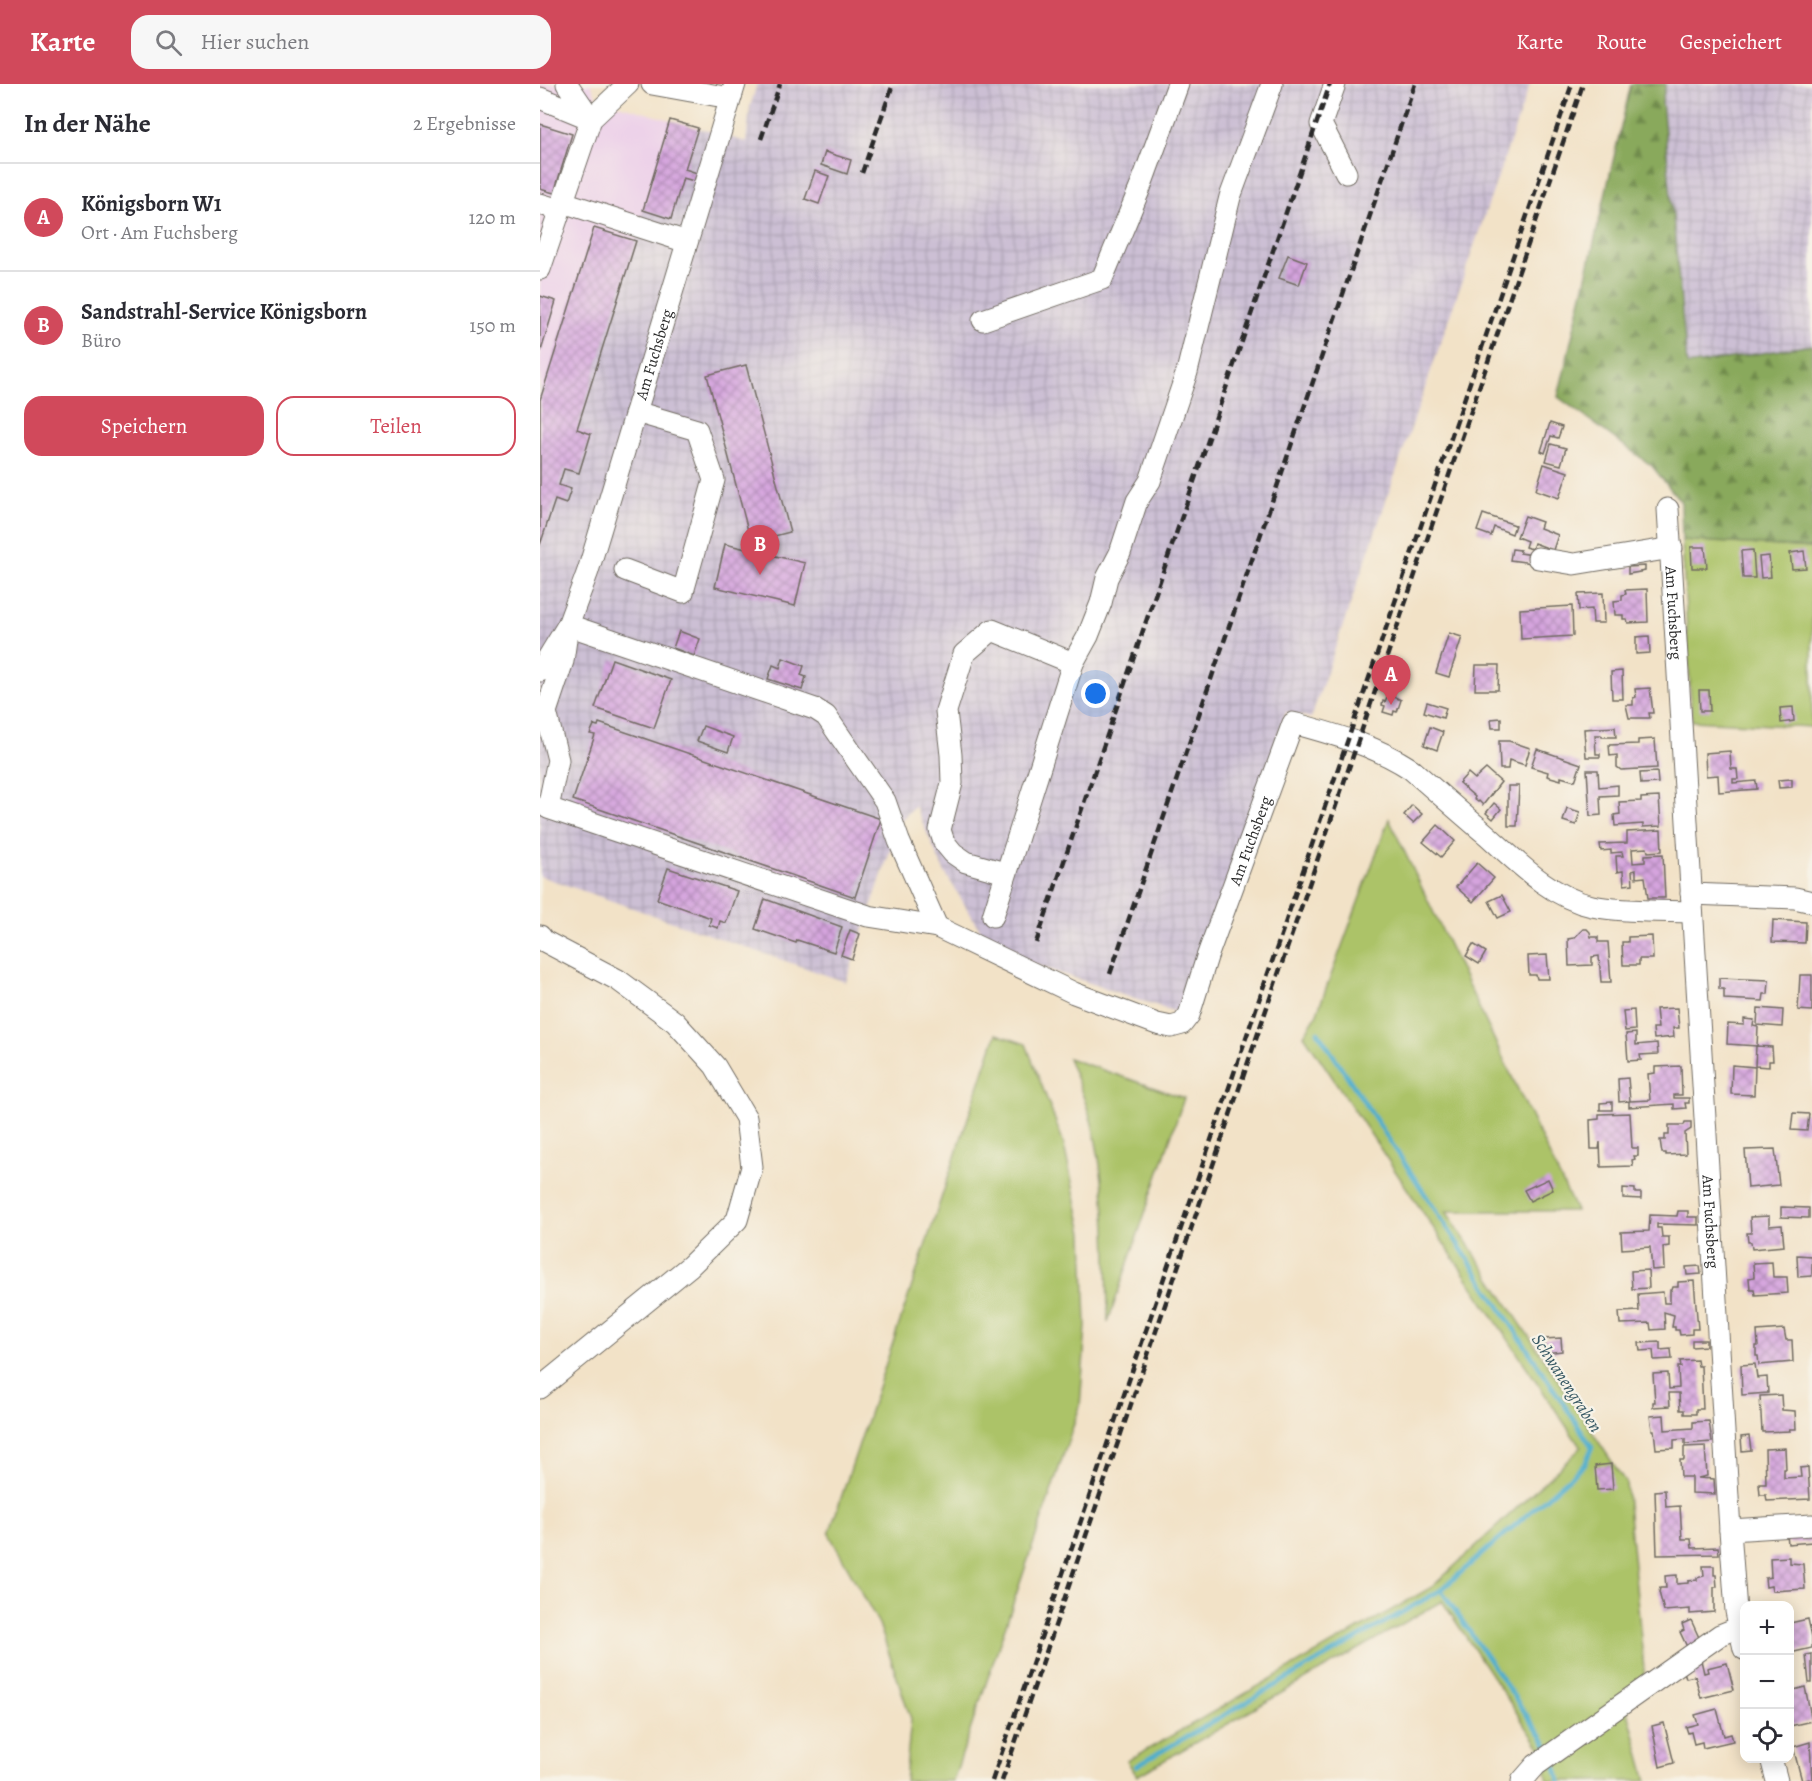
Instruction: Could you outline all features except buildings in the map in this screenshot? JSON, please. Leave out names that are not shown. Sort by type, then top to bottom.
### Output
[{"type":"street","points":[[567,84],[591,118]]},
{"type":"street","points":[[540,269],[554,205],[591,118],[628,84]]},
{"type":"street","points":[[652,84],[732,91]]},
{"type":"street","points":[[983,320],[1102,279],[1140,188],[1178,84]]},
{"type":"street","points":[[993,916],[1073,663],[1088,636],[1101,603],[1107,578],[1120,553],[1137,501],[1150,480],[1187,372],[1230,197],[1272,84]]},
{"type":"street","points":[[1335,84],[1321,124],[1346,173]]},
{"type":"street","name":"Am Fuchsberg","points":[[568,625],[588,571],[721,135],[732,91]]},
{"type":"street","points":[[540,98],[591,118]]},
{"type":"street","points":[[554,205],[687,242]]},
{"type":"street","points":[[625,570],[683,592],[714,480],[697,430],[636,412]]},
{"type":"street","name":"Am Fuchsberg","points":[[1668,509],[1734,1593],[1740,1627]]},
{"type":"street","points":[[1538,558],[1574,564],[1672,548]]},
{"type":"street","points":[[540,671],[568,625]]},
{"type":"street","points":[[568,625],[815,709],[826,716],[885,801],[899,841],[937,927]]},
{"type":"street","points":[[568,625],[563,661],[546,712],[558,760],[548,808],[868,916],[937,927]]},
{"type":"street","points":[[1005,873],[966,862],[953,853],[944,842],[940,830],[952,783],[946,711],[964,654],[992,630],[1073,663]]},
{"type":"street","name":"Am Fuchsberg","points":[[937,927],[1074,993],[1157,1024],[1172,1027],[1182,1024],[1190,1015],[1207,957],[1293,723],[1376,748],[1394,758],[1411,769],[1523,867],[1550,887],[1576,901],[1607,908],[1796,898],[1812,902]]},
{"type":"street","points":[[540,936],[544,941],[618,980],[675,1022],[715,1066],[746,1119],[752,1167],[737,1220],[690,1266],[540,1388]]},
{"type":"street","points":[[1730,1530],[1812,1525]]},
{"type":"street","points":[[1522,1781],[1536,1765],[1720,1635],[1740,1627]]},
{"type":"street","points":[[1773,1763],[1777,1781]]},
{"type":"shaded area","points":[[540,84],[591,84],[597,99],[670,120],[636,241],[594,228],[544,388],[540,387]]},
{"type":"shaded area","points":[[757,84],[1530,84],[1311,718],[1286,712],[1182,1014],[1033,964],[988,943],[944,871],[915,806],[900,821],[846,982],[540,876],[540,387],[544,388],[594,228],[636,241],[670,120],[746,142],[750,107]]},
{"type":"shaded area","points":[[1666,84],[1812,84],[1812,419],[1687,365],[1662,101]]},
{"type":"green space","points":[[1631,84],[1666,84],[1662,101],[1687,365],[1812,345],[1812,548],[1682,540],[1681,502],[1652,466],[1558,397]]},
{"type":"green space","points":[[1682,540],[1812,548],[1812,727],[1692,721]]},
{"type":"green space","points":[[1389,819],[1576,1211],[1446,1211],[1626,1483],[1645,1680],[1627,1708],[1647,1781],[1548,1781],[1541,1749],[1442,1601],[1137,1776],[1127,1761],[1432,1587],[1581,1448],[1304,1035],[1316,1016]]},
{"type":"green space","points":[[996,1034],[1026,1044],[1063,1141],[1083,1233],[1086,1326],[1080,1406],[953,1781],[905,1781],[911,1719],[879,1624],[829,1534]]},
{"type":"green space","points":[[1068,1058],[1184,1098],[1108,1322],[1106,1232],[1100,1164],[1091,1120]]},
{"type":"waterway","name":"Schwanengraben","points":[[1318,1032],[1592,1447],[1585,1464],[1441,1590],[1548,1746]]},
{"type":"waterway","points":[[1136,1766],[1441,1590]]},
{"type":"waterway","name":"Schwanengraben","points":[[1554,1761],[1560,1781]]},
{"type":"railway","points":[[761,139],[780,84]]},
{"type":"railway","points":[[862,173],[893,84]]},
{"type":"railway","points":[[1036,943],[1330,84]]},
{"type":"railway","points":[[1110,974],[1415,84]]},
{"type":"railway","points":[[992,1781],[1572,84]]},
{"type":"railway","points":[[1002,1781],[1583,84]]},
{"type":"place","name":"Sandstrahl-Service Königsborn","points":[[760,575]]},
{"type":"place","name":"Königsborn W1","points":[[1391,705]]}]
